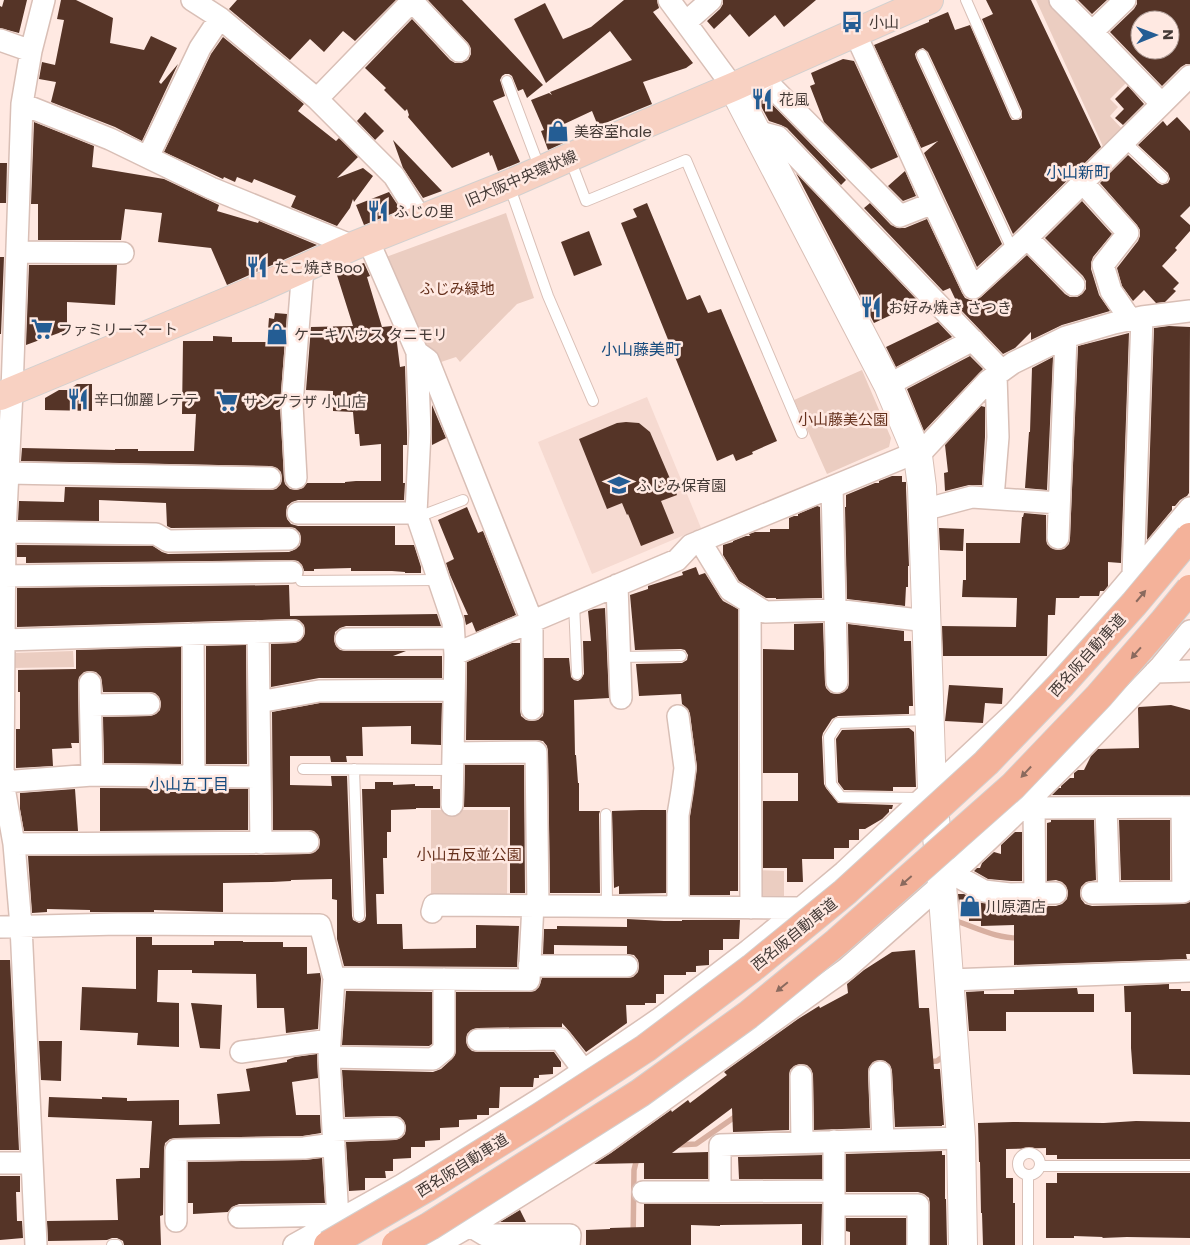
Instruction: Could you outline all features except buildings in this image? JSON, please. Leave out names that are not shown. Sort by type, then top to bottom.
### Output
[{"type":"highway","name":"西名阪自動車道","points":[[328,1245],[426,1188],[646,1048],[752,968],[845,892],[986,763],[1075,670],[1190,537]]},
{"type":"highway","points":[[396,1245],[438,1221],[640,1093],[748,1015],[838,942],[1013,786],[1099,696],[1190,589]]},
{"type":"main road","name":"旧大阪中央環状線","points":[[6,394],[255,290],[360,243],[509,184],[929,0]]},
{"type":"street","points":[[36,1245],[21,926],[14,844],[3,782],[2,667],[8,473],[6,394],[8,295],[16,252],[9,223],[22,104],[31,50],[44,0]]},
{"type":"street","points":[[192,0],[220,18],[317,98],[394,176],[421,219]]},
{"type":"street","points":[[317,98],[412,0],[459,51]]},
{"type":"street","points":[[669,0],[733,87],[888,385],[918,454],[922,486],[930,720],[928,794],[948,879],[945,923],[961,1138],[963,1245]]},
{"type":"street","points":[[686,22],[711,0]]},
{"type":"street","points":[[1060,0],[1162,104]]},
{"type":"street","points":[[1092,32],[1125,0]]},
{"type":"street","points":[[148,158],[200,48],[220,18]]},
{"type":"street","points":[[855,33],[932,203],[973,288],[1190,76]]},
{"type":"street","points":[[0,40],[31,50]]},
{"type":"street","points":[[760,75],[900,216],[932,203]]},
{"type":"street","points":[[22,104],[110,139],[211,188],[360,243],[417,352],[420,432],[417,515],[453,622],[452,805]]},
{"type":"street","points":[[756,131],[778,137],[973,340],[999,373],[998,437],[993,498]]},
{"type":"street","points":[[1082,183],[1128,233],[1103,265],[1111,291],[1136,318],[1133,575]]},
{"type":"street","points":[[1020,244],[1074,285]]},
{"type":"street","points":[[16,252],[123,253]]},
{"type":"street","points":[[296,478],[292,404],[304,268]]},
{"type":"street","points":[[346,639],[454,646],[532,621],[677,560],[691,545],[700,541],[918,454],[988,381],[1013,363],[1066,337],[1136,318],[1190,311]]},
{"type":"street","points":[[1058,538],[1066,337]]},
{"type":"street","points":[[888,385],[973,340]]},
{"type":"street","points":[[417,352],[428,360],[532,621],[532,709]]},
{"type":"street","points":[[8,473],[270,478]]},
{"type":"street","points":[[832,487],[837,682]]},
{"type":"street","points":[[923,510],[972,497],[1059,503]]},
{"type":"street","points":[[294,1245],[338,1218],[410,1180],[562,1086],[659,1019],[801,908],[844,872],[1015,712],[1098,618],[1190,508]]},
{"type":"street","points":[[298,513],[417,515]]},
{"type":"street","points":[[5,532],[156,534],[168,541],[289,539]]},
{"type":"street","points":[[700,541],[730,590],[766,612],[835,610],[927,621]]},
{"type":"street","points":[[4,576],[297,576]]},
{"type":"street","points":[[617,586],[621,698]]},
{"type":"street","points":[[750,603],[751,908]]},
{"type":"street","points":[[4,640],[293,631]]},
{"type":"street","points":[[444,1243],[604,1143],[846,969],[1032,804],[1190,631]]},
{"type":"street","points":[[258,632],[261,843]]},
{"type":"street","points":[[193,634],[194,776]]},
{"type":"street","points":[[1154,672],[1190,671]]},
{"type":"street","points":[[90,683],[92,774]]},
{"type":"street","points":[[259,702],[319,691],[454,690]]},
{"type":"street","points":[[91,705],[150,704]]},
{"type":"street","points":[[678,716],[685,768],[678,815],[678,907]]},
{"type":"street","points":[[334,978],[528,980],[535,905],[536,752],[452,761]]},
{"type":"street","points":[[3,782],[92,774],[260,777]]},
{"type":"street","points":[[1032,804],[1106,808],[1186,807],[1187,892],[1100,893],[1106,808]]},
{"type":"street","points":[[1032,804],[1035,894]]},
{"type":"street","points":[[14,844],[308,842]]},
{"type":"street","points":[[948,879],[984,891],[1010,894],[1056,893]]},
{"type":"street","points":[[432,912],[434,905],[801,908]]},
{"type":"street","points":[[0,927],[118,924],[320,925],[334,978],[330,1048],[338,1218]]},
{"type":"street","points":[[529,966],[627,966]]},
{"type":"street","points":[[949,980],[1190,971]]},
{"type":"street","points":[[241,1052],[330,1048],[433,1059],[444,1050],[444,979]]},
{"type":"street","points":[[478,1040],[560,1039],[584,1071]]},
{"type":"street","points":[[880,1072],[883,1140]]},
{"type":"street","points":[[801,1076],[802,1142]]},
{"type":"street","points":[[176,1221],[176,1150],[304,1148],[333,1137],[394,1128]]},
{"type":"street","points":[[720,1191],[720,1145],[961,1138]]},
{"type":"street","points":[[834,1142],[834,1245]]},
{"type":"street","points":[[0,1163],[32,1163]]},
{"type":"street","points":[[643,1192],[720,1191],[918,1205],[918,1245]]},
{"type":"street","points":[[239,1217],[338,1218]]},
{"type":"street","points":[[470,1226],[485,1235],[570,1235],[570,1245]]},
{"type":"lane","points":[[966,0],[1016,114]]},
{"type":"lane","points":[[922,55],[1020,244]]},
{"type":"lane","points":[[507,81],[541,170]]},
{"type":"lane","points":[[1124,142],[1163,178]]},
{"type":"lane","points":[[569,158],[586,200],[686,160],[802,433]]},
{"type":"lane","points":[[509,184],[548,296],[593,401]]},
{"type":"lane","points":[[417,515],[463,500]]},
{"type":"lane","points":[[297,576],[439,580]]},
{"type":"lane","points":[[574,603],[577,674]]},
{"type":"lane","points":[[620,657],[681,656]]},
{"type":"lane","points":[[928,794],[841,797],[831,784],[829,737],[838,723],[930,720]]},
{"type":"lane","points":[[303,769],[354,769],[452,761]]},
{"type":"lane","points":[[354,769],[359,916]]},
{"type":"lane","points":[[606,814],[606,906]]},
{"type":"lane","points":[[1028,1153],[1034,1154],[1040,1163],[1036,1172],[1028,1175],[1022,1173],[1018,1166],[1019,1158],[1023,1154],[1028,1153]]},
{"type":"lane","points":[[1040,1166],[1190,1166]]},
{"type":"lane","points":[[1028,1175],[1028,1245]]},
{"type":"lane","points":[[112,1245],[117,1245]]},
{"type":"shaded area","name":"ふじみ保育園","points":[[647,397],[701,528],[592,574],[538,442]]},
{"type":"green space","points":[[1036,0],[1049,0],[1128,81],[1110,99],[1118,107],[1110,116],[1126,133],[1106,153]]},
{"type":"green space","name":"ふじみ緑地","points":[[506,213],[534,298],[517,304],[460,362],[456,357],[435,364],[423,350],[386,257]]},
{"type":"green space","name":"小山藤美公園","points":[[862,370],[891,438],[889,447],[827,474],[794,400]]},
{"type":"green space","points":[[73,651],[74,667],[11,668],[14,653]]},
{"type":"green space","name":"小山五反並公園","points":[[431,810],[508,810],[507,897],[431,897]]},
{"type":"green space","points":[[756,870],[784,871],[784,900],[762,900]]},
{"type":"waterway","points":[[953,922],[959,922],[997,935],[1021,938]]},
{"type":"waterway","points":[[926,1062],[937,1061],[944,1056],[944,1053]]},
{"type":"waterway","points":[[677,1145],[696,1144],[739,1114]]},
{"type":"waterway","points":[[633,1245],[634,1170],[637,1158]]},
{"type":"place","name":"小山","points":[[852,22]]},
{"type":"place","name":"花風","points":[[762,99]]},
{"type":"place","name":"美容室hale","points":[[558,131]]},
{"type":"place","name":"ふじの里","points":[[378,211]]},
{"type":"place","name":"たこ焼きBoo","points":[[257,267]]},
{"type":"place","name":"お好み焼き さつき","points":[[871,307]]},
{"type":"place","name":"ファミリーマート","points":[[42,329]]},
{"type":"place","name":"ケーキハウス タニモリ","points":[[277,334]]},
{"type":"place","name":"辛口伽麗レテテ","points":[[78,399]]},
{"type":"place","name":"サンプラザ 小山店","points":[[227,401]]},
{"type":"place","name":"ふじみ保育園","points":[[619,485]]},
{"type":"place","name":"川原酒店","points":[[970,906]]},
{"type":"district","name":"小山新町","points":[[1078,172]]},
{"type":"district","name":"小山藤美町","points":[[641,349]]},
{"type":"district","name":"小山五丁目","points":[[189,784]]}]
